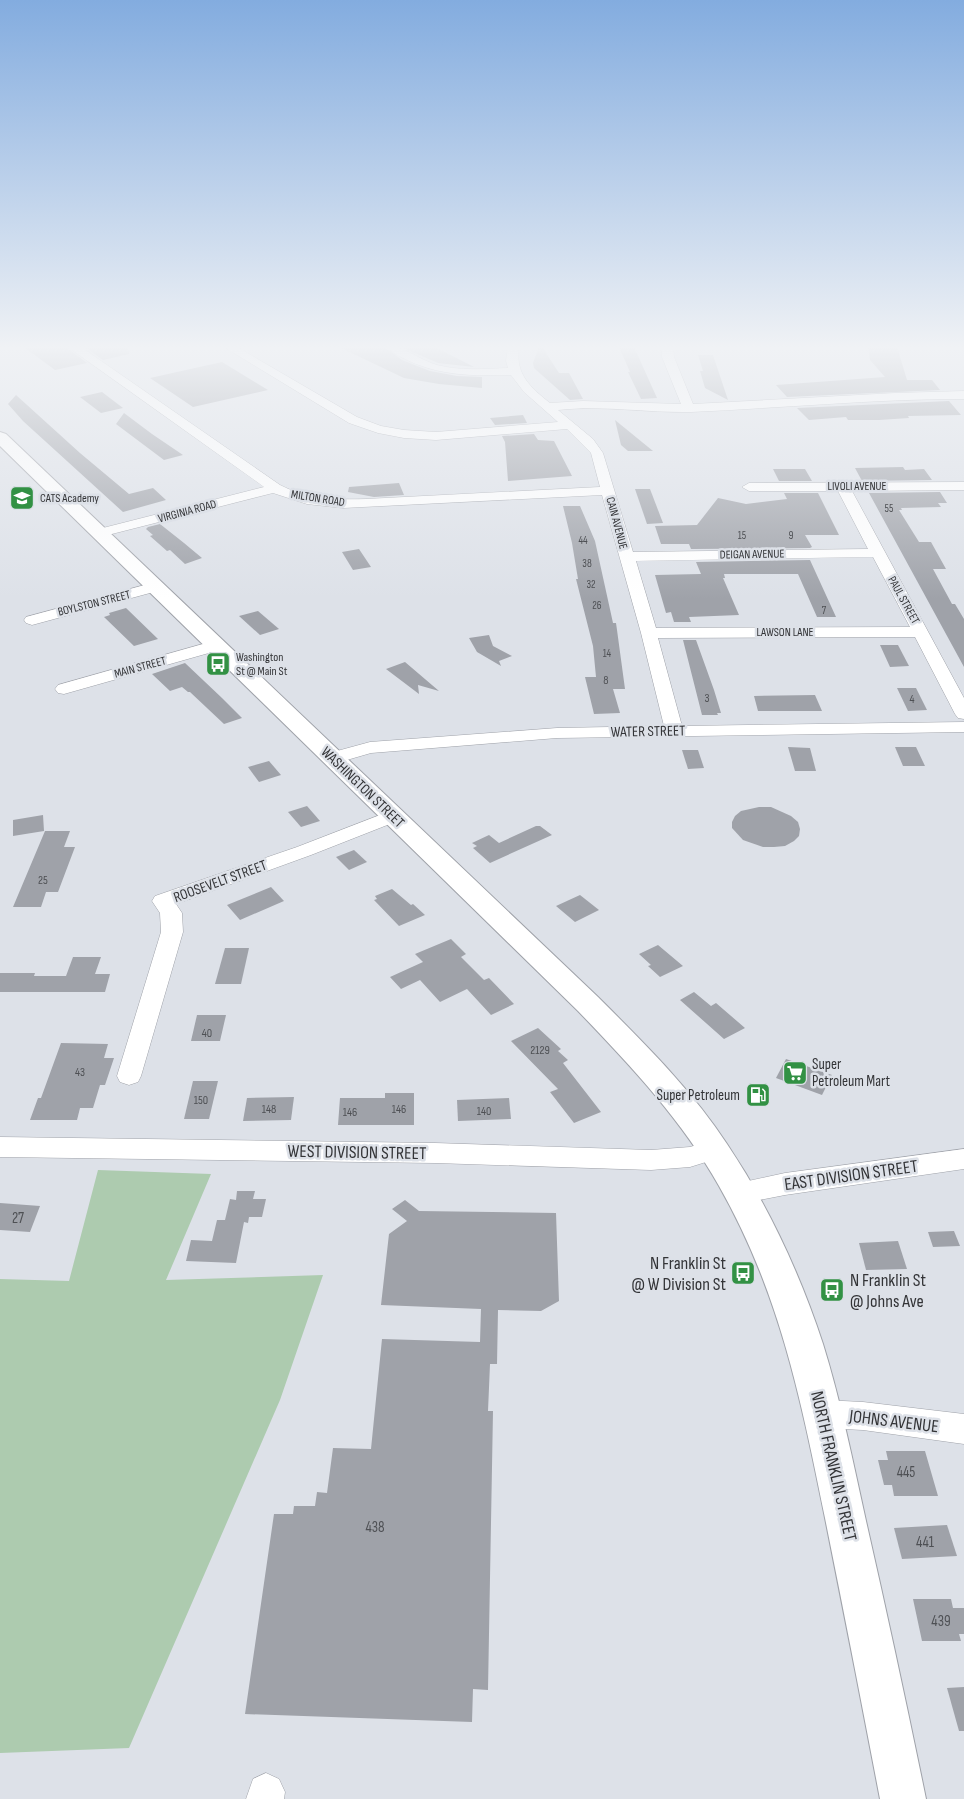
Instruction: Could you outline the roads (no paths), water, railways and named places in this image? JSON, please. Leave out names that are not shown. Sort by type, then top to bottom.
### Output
[{"type":"main road","name":"WASHINGTON STREET","points":[[0,437],[619,1036],[673,1096],[713,1150]]},
{"type":"main road","name":"NORTH FRANKLIN STREET","points":[[713,1150],[739,1193],[764,1243],[793,1312],[812,1368],[870,1629],[903,1799]]},
{"type":"street","name":"MILTON ROAD","points":[[193,431],[275,488],[306,499],[356,504],[609,491]]},
{"type":"street","points":[[386,431],[415,435],[442,435],[494,431]]},
{"type":"street","name":"CAIN AVENUE","points":[[577,431],[595,449],[609,491],[674,730]]},
{"type":"street","name":"LIVOLI AVENUE","points":[[750,487],[964,486]]},
{"type":"street","name":"PAUL STREET","points":[[843,487],[964,714]]},
{"type":"street","name":"VIRGINIA ROAD","points":[[100,534],[275,488]]},
{"type":"street","name":"DEIGAN AVENUE","points":[[627,557],[878,553]]},
{"type":"street","name":"BOYLSTON STREET","points":[[32,620],[156,587]]},
{"type":"street","name":"LAWSON LANE","points":[[649,633],[921,632]]},
{"type":"street","name":"MAIN STREET","points":[[64,689],[217,645]]},
{"type":"street","name":"WATER STREET","points":[[333,758],[380,746],[557,733],[964,727]]},
{"type":"street","name":"ROOSEVELT STREET","points":[[129,1076],[170,939],[172,919],[163,901],[304,851],[392,816]]},
{"type":"street","name":"WEST DIVISION STREET","points":[[0,1147],[434,1153],[651,1160],[690,1157],[713,1150]]},
{"type":"street","name":"EAST DIVISION STREET","points":[[739,1193],[785,1184],[964,1159]]},
{"type":"street","name":"JOHNS AVENUE","points":[[823,1414],[869,1416],[964,1429]]},
{"type":"place","name":"CATS Academy","points":[[22,498]]},
{"type":"place","name":"Washington St @ Main St","points":[[218,664]]},
{"type":"place","name":"Super Petroleum Mart","points":[[795,1073]]},
{"type":"place","name":"Super Petroleum","points":[[758,1095]]},
{"type":"place","name":"N Franklin St @ W Division St","points":[[743,1273]]},
{"type":"place","name":"N Franklin St @ Johns Ave","points":[[832,1290]]}]
